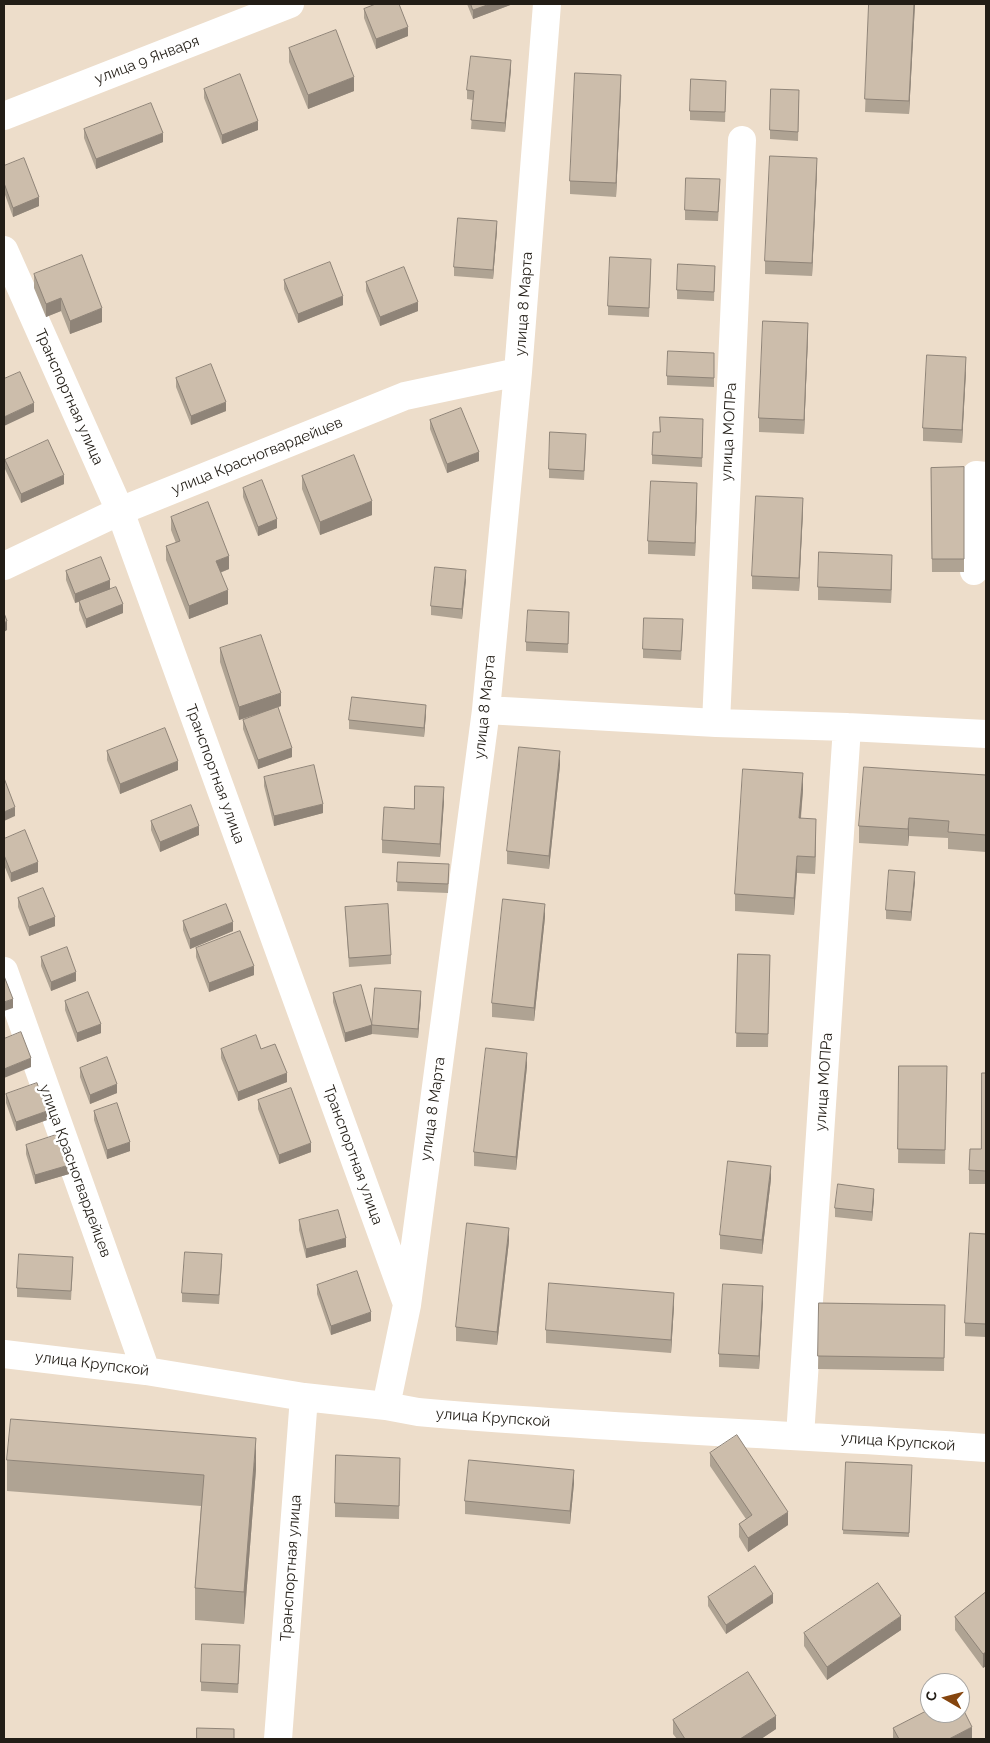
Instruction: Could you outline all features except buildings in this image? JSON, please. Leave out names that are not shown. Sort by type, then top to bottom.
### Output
[{"type":"street","name":"улица 9 Января","points":[[4,116],[290,4]]},
{"type":"street","name":"улица 8 Марта","points":[[386,1406],[407,1305],[486,710],[518,372],[547,4]]},
{"type":"street","name":"улица МОПРа","points":[[716,723],[742,140]]},
{"type":"street","name":"Транспортная улица","points":[[4,250],[120,511],[407,1305]]},
{"type":"street","name":"улица Красногвардейцев","points":[[4,566],[120,511],[404,396],[518,372]]},
{"type":"street","points":[[974,571],[976,476],[986,476]]},
{"type":"street","points":[[486,710],[716,723],[986,734]]},
{"type":"street","name":"улица МОПРа","points":[[800,1436],[847,727]]},
{"type":"street","name":"улица Красногвардейцев","points":[[4,971],[146,1370]]},
{"type":"street","name":"улица Крупской","points":[[4,1354],[146,1370],[304,1396],[418,1412],[638,1428],[986,1448]]},
{"type":"street","name":"Транспортная улица","points":[[278,1739],[304,1396]]}]
